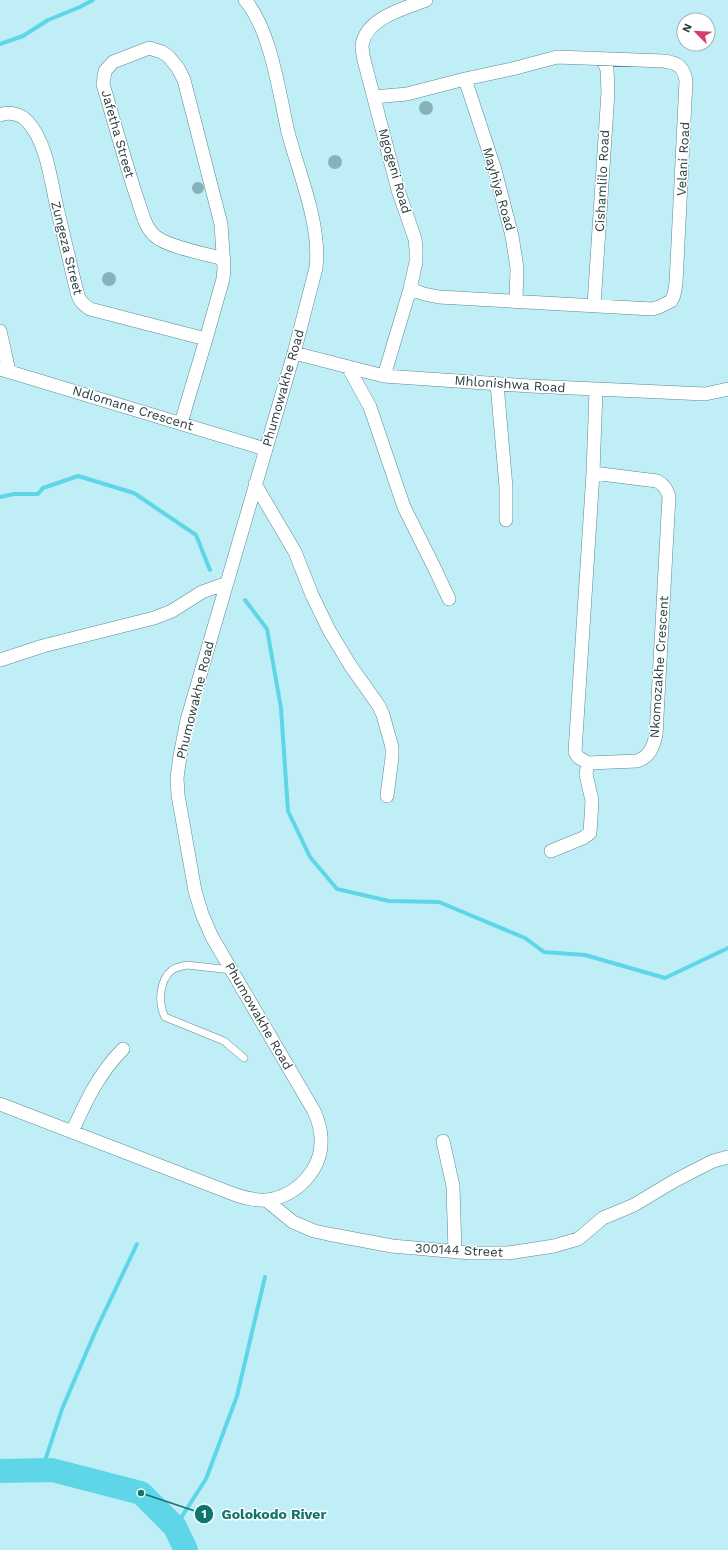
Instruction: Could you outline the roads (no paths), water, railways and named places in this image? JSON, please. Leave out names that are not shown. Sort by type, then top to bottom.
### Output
[{"type":"street","name":"Phumowakhe Road","points":[[0,1104],[251,1200],[266,1200],[291,1192],[308,1176],[315,1166],[319,1156],[322,1139],[320,1126],[314,1111],[212,937],[202,914],[195,891],[181,813],[177,778],[188,720],[265,449],[294,353],[316,268],[317,257],[313,224],[266,40],[256,15],[245,0]]},
{"type":"street","name":"Mgogeni Road","points":[[384,376],[410,289],[416,262],[415,239],[398,190],[362,46],[366,34],[370,28],[384,18],[426,0]]},
{"type":"street","name":"Jafetha Street","points":[[181,423],[223,279],[224,259],[221,224],[184,80],[173,60],[162,52],[149,48],[113,62],[105,71],[103,84],[131,178],[145,220],[150,230],[155,236],[170,244],[224,259]]},
{"type":"street","name":"Velani Road","points":[[374,97],[407,94],[556,57],[664,60],[678,64],[685,73],[684,142],[678,259],[674,295],[666,305],[652,309],[439,297],[410,289]]},
{"type":"street","name":"Cishamlilo Road","points":[[594,305],[608,92],[607,69],[602,59]]},
{"type":"street","name":"Mayhiya Road","points":[[465,79],[495,170],[512,236],[517,268],[516,301]]},
{"type":"street","name":"Zungeza Street","points":[[0,115],[5,113],[13,113],[28,122],[41,144],[77,292],[79,299],[83,304],[90,309],[206,339]]},
{"type":"street","points":[[0,331],[4,370]]},
{"type":"street","name":"Mhlonishwa Road","points":[[294,353],[384,376],[596,390],[705,394],[728,389]]},
{"type":"street","points":[[348,367],[370,407],[404,507],[434,566],[449,600]]},
{"type":"street","name":"Ndlomane Crescent","points":[[4,370],[265,449]]},
{"type":"street","points":[[497,384],[506,487],[506,520]]},
{"type":"street","points":[[551,851],[583,838],[590,833],[592,801],[586,774],[588,763],[578,758],[575,752],[575,745],[593,473],[596,390]]},
{"type":"street","name":"Nkomozakhe Crescent","points":[[588,763],[637,761],[645,759],[650,753],[654,744],[656,735],[661,656],[669,496],[667,489],[663,484],[657,481],[593,473]]},
{"type":"street","points":[[255,484],[295,552],[312,595],[329,630],[379,706],[383,715],[392,747],[387,796]]},
{"type":"street","points":[[0,660],[43,646],[106,632],[154,618],[172,611],[202,592],[227,583]]},
{"type":"street","points":[[72,1132],[96,1083],[110,1062],[123,1049]]},
{"type":"street","points":[[443,1141],[452,1186],[456,1252]]},
{"type":"street","name":"300144 Street","points":[[266,1200],[293,1222],[314,1231],[392,1246],[456,1252],[494,1254],[508,1253],[567,1243],[578,1239],[603,1218],[634,1205],[674,1181],[713,1161],[728,1157]]},
{"type":"lane","points":[[231,970],[187,965],[176,968],[166,976],[163,982],[161,1003],[162,1011],[165,1017],[224,1041],[244,1058]]},
{"type":"waterway","points":[[0,44],[23,36],[48,20],[93,0]]},
{"type":"waterway","points":[[0,497],[14,494],[38,494],[43,488],[78,476],[134,493],[196,535],[210,570]]},
{"type":"waterway","points":[[245,600],[267,629],[281,708],[288,811],[310,857],[337,889],[389,901],[439,902],[525,938],[544,952],[585,955],[665,978],[728,948]]},
{"type":"waterway","points":[[42,1470],[62,1409],[96,1330],[137,1244]]},
{"type":"waterway","points":[[175,1527],[206,1479],[237,1396],[265,1277]]},
{"type":"waterway","points":[[0,1471],[52,1470],[141,1493],[175,1527],[186,1550]]},
{"type":"place","name":"Golokodo River","points":[[141,1493]]}]
